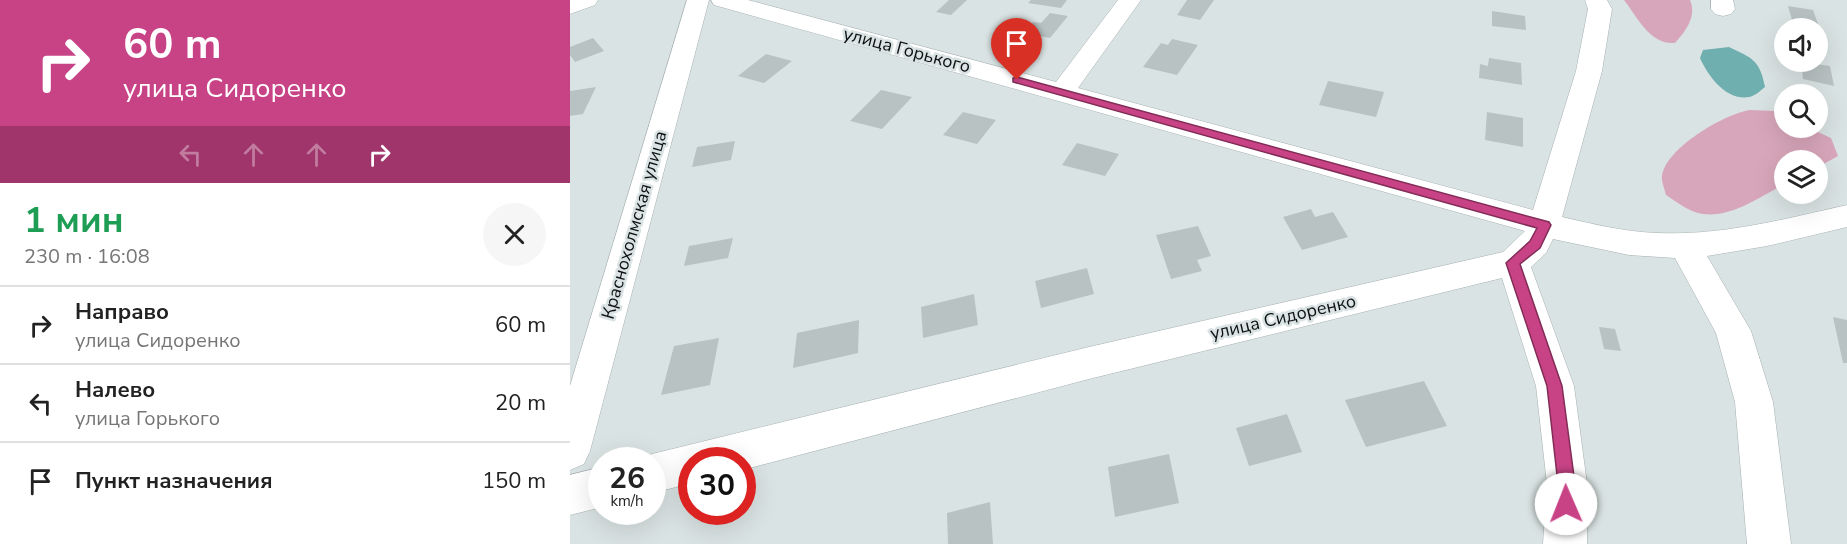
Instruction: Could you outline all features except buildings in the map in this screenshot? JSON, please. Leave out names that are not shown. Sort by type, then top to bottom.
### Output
[{"type":"street","points":[[570,7],[586,0]]},
{"type":"street","name":"Краснохолмская улица","points":[[570,451],[698,0]]},
{"type":"street","name":"улица Горького","points":[[722,0],[1544,225]]},
{"type":"street","points":[[1062,92],[1130,0]]},
{"type":"street","name":"улица Сидоренко","points":[[756,448],[1089,363],[1513,263],[1535,244],[1544,225],[1589,71],[1600,9],[1596,0]]},
{"type":"street","points":[[1544,225],[1630,244],[1685,246],[1779,231],[1847,216]]},
{"type":"street","points":[[1685,246],[1733,331],[1754,402],[1769,544]]},
{"type":"street","points":[[1513,263],[1555,386],[1567,484],[1565,544]]},
{"type":"street","points":[[570,495],[588,490]]},
{"type":"shaded area","points":[[1624,0],[1690,0],[1691,17],[1675,43],[1658,40],[1645,29]]},
{"type":"shaded area","points":[[1750,110],[1774,111],[1774,138],[1828,137],[1831,138],[1838,156],[1828,162],[1828,150],[1774,150],[1774,190],[1725,213],[1698,213],[1666,195],[1662,176],[1674,154],[1712,125]]},
{"type":"water","points":[[1729,47],[1749,57],[1760,71],[1765,87],[1753,96],[1741,97],[1725,91],[1713,79],[1700,58],[1703,50]]},
{"type":"route","points":[[1017,80],[1544,225],[1535,244],[1513,263],[1555,386],[1567,484],[1566,504]]}]
